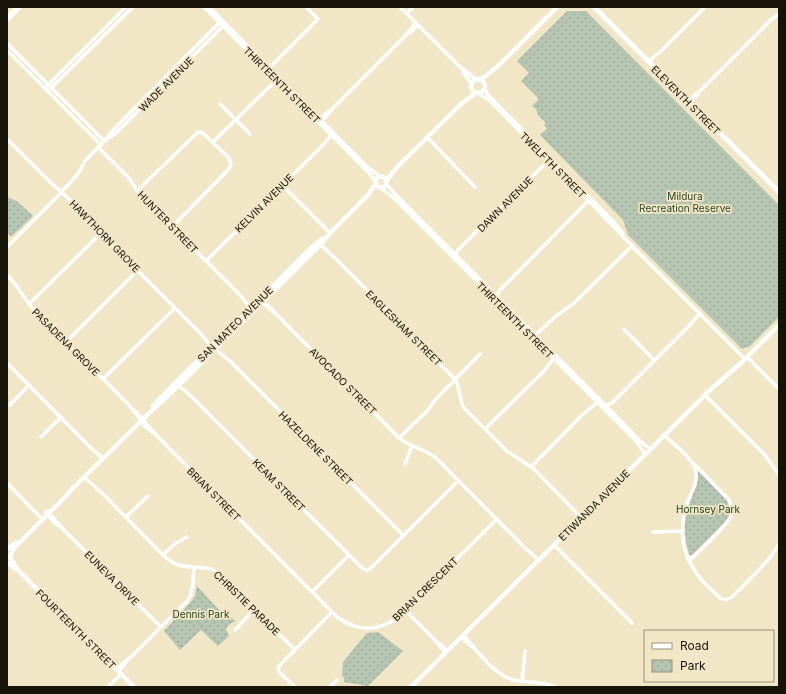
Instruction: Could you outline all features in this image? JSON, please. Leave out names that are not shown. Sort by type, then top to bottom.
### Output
[{"type":"highway","points":[[7,19],[19,7]]},
{"type":"main road","name":"ELEVENTH STREET","points":[[594,7],[779,192]]},
{"type":"street","points":[[44,88],[126,7]]},
{"type":"street","points":[[48,91],[133,7]]},
{"type":"street","name":"THIRTEENTH STREET","points":[[204,7],[225,25],[366,166],[381,177]]},
{"type":"street","name":"THIRTEENTH STREET","points":[[209,7],[221,22]]},
{"type":"street","points":[[268,69],[318,19],[306,7]]},
{"type":"street","points":[[400,7],[459,66],[483,82],[485,87]]},
{"type":"street","points":[[406,13],[413,7]]},
{"type":"street","points":[[461,104],[474,82],[497,67],[557,7]]},
{"type":"street","points":[[649,62],[705,7]]},
{"type":"street","points":[[772,20],[779,11]]},
{"type":"street","points":[[689,102],[779,14]]},
{"type":"street","name":"WADE AVENUE","points":[[7,247],[60,194],[78,174],[85,161],[113,130],[221,22]]},
{"type":"street","points":[[320,121],[417,24]]},
{"type":"street","name":"WADE AVENUE","points":[[104,141],[116,133],[225,25]]},
{"type":"street","points":[[7,43],[104,141]]},
{"type":"street","name":"HUNTER STREET","points":[[7,50],[100,146],[128,178],[137,191],[253,308]]},
{"type":"street","points":[[459,66],[477,93]]},
{"type":"street","points":[[398,166],[377,179],[377,186],[381,188],[385,186],[386,182],[398,166],[461,104],[477,93],[482,92],[497,67]]},
{"type":"street","points":[[213,142],[277,78]]},
{"type":"street","name":"TWELFTH STREET","points":[[485,87],[488,95],[590,200],[618,226],[626,240],[779,390]]},
{"type":"street","name":"TWELFTH STREET","points":[[477,93],[489,100],[550,159]]},
{"type":"street","points":[[220,104],[250,134]]},
{"type":"street","points":[[137,191],[197,133],[203,133],[229,158],[231,163],[230,168],[172,227]]},
{"type":"street","name":"THIRTEENTH STREET","points":[[333,134],[371,175],[376,183]]},
{"type":"street","name":"KELVIN AVENUE","points":[[206,261],[333,134]]},
{"type":"street","points":[[427,137],[475,187]]},
{"type":"street","name":"HAWTHORN GROVE","points":[[7,139],[49,181],[78,206],[101,233],[214,347]]},
{"type":"street","name":"DAWN AVENUE","points":[[453,255],[550,159]]},
{"type":"street","points":[[381,177],[385,178],[386,182]]},
{"type":"street","name":"THIRTEENTH STREET","points":[[386,182],[393,192],[453,255],[606,409],[650,449]]},
{"type":"street","name":"SAN MATEO AVENUE","points":[[8,556],[14,545],[42,519],[65,493],[73,488],[320,243],[368,195],[376,183]]},
{"type":"street","points":[[282,186],[330,233]]},
{"type":"street","name":"THIRTEENTH STREET","points":[[381,188],[453,255]]},
{"type":"street","name":"SAN MATEO AVENUE","points":[[368,195],[381,188]]},
{"type":"street","points":[[494,296],[590,200]]},
{"type":"street","points":[[29,304],[101,233]]},
{"type":"street","name":"EAGLESHAM STREET","points":[[320,243],[455,379],[462,405],[485,429]]},
{"type":"street","points":[[535,337],[556,316],[573,304],[632,246]]},
{"type":"street","points":[[66,342],[138,270]]},
{"type":"street","name":"PASADENA GROVE","points":[[7,275],[20,290],[29,304],[142,420]]},
{"type":"street","name":"AVOCADO STREET","points":[[261,300],[399,438],[404,442],[432,455],[538,561]]},
{"type":"street","points":[[102,379],[175,308]]},
{"type":"street","points":[[606,409],[701,314]]},
{"type":"street","name":"ETIWANDA AVENUE","points":[[411,687],[665,434],[779,325]]},
{"type":"street","points":[[624,329],[654,360]]},
{"type":"street","name":"HAZELDENE STREET","points":[[214,347],[222,352],[403,535]]},
{"type":"street","points":[[399,438],[428,410],[433,402],[480,354]]},
{"type":"street","points":[[556,359],[485,429],[507,451],[530,467],[581,517]]},
{"type":"street","points":[[7,363],[102,459]]},
{"type":"street","name":"KEAM STREET","points":[[178,383],[362,568],[367,571],[372,567],[403,535]]},
{"type":"street","points":[[10,405],[29,385]]},
{"type":"street","points":[[705,395],[764,454],[779,475]]},
{"type":"street","points":[[530,467],[597,400]]},
{"type":"street","name":"THIRTEENTH STREET","points":[[606,409],[636,441],[645,454]]},
{"type":"street","points":[[41,437],[61,417]]},
{"type":"street","name":"BRIAN STREET","points":[[142,420],[273,553]]},
{"type":"street","points":[[665,434],[726,496],[731,504],[730,517],[689,561]]},
{"type":"street","points":[[405,464],[412,446]]},
{"type":"street","points":[[691,460],[695,469],[696,483],[685,512],[683,531],[684,547],[689,561],[701,579],[720,598],[725,600],[732,597],[764,565],[779,544]]},
{"type":"street","name":"CHRISTIE PARADE","points":[[85,476],[170,561],[179,566],[211,569],[218,572],[295,650]]},
{"type":"street","points":[[403,535],[458,481]]},
{"type":"street","points":[[7,482],[42,519]]},
{"type":"street","points":[[126,517],[148,496]]},
{"type":"street","name":"EUNEVA DRIVE","points":[[47,513],[161,627]]},
{"type":"street","name":"BRIAN CRESCENT","points":[[273,553],[341,620],[350,625],[367,628],[377,627],[388,624],[397,618],[497,520]]},
{"type":"street","points":[[652,532],[683,531]]},
{"type":"street","points":[[163,555],[176,543],[187,537]]},
{"type":"street","points":[[554,545],[632,623]]},
{"type":"street","points":[[312,592],[349,555]]},
{"type":"street","name":"FOURTEENTH STREET","points":[[8,556],[18,570],[134,687]]},
{"type":"street","points":[[108,687],[132,656],[190,597],[193,587],[194,567]]},
{"type":"street","points":[[235,630],[255,610]]},
{"type":"street","points":[[405,610],[446,652]]},
{"type":"street","points":[[295,687],[279,672],[278,668],[280,664],[332,612]]},
{"type":"street","points":[[462,636],[502,675],[512,679],[556,687]]},
{"type":"street","points":[[522,681],[525,651]]},
{"type":"street","points":[[330,687],[337,680]]},
{"type":"green space","name":"Mildura Recreation Reserve","points":[[567,11],[586,11],[779,205],[779,317],[750,346],[742,349],[628,235],[623,220],[540,135],[547,129],[544,125],[546,123],[532,106],[538,98],[521,81],[529,73],[517,61]]},
{"type":"green space","points":[[7,197],[17,201],[33,216],[11,237],[7,232]]},
{"type":"green space","name":"Hornsey Park","points":[[699,471],[728,503],[729,512],[725,522],[692,555],[690,555],[686,541],[685,521],[688,508],[697,485]]},
{"type":"green space","name":"Dennis Park","points":[[197,586],[218,609],[236,621],[227,627],[226,630],[229,636],[218,646],[201,630],[180,650],[164,631],[190,603],[195,596]]},
{"type":"green space","points":[[378,632],[403,651],[368,686],[344,682],[342,675],[343,662],[367,633]]}]
